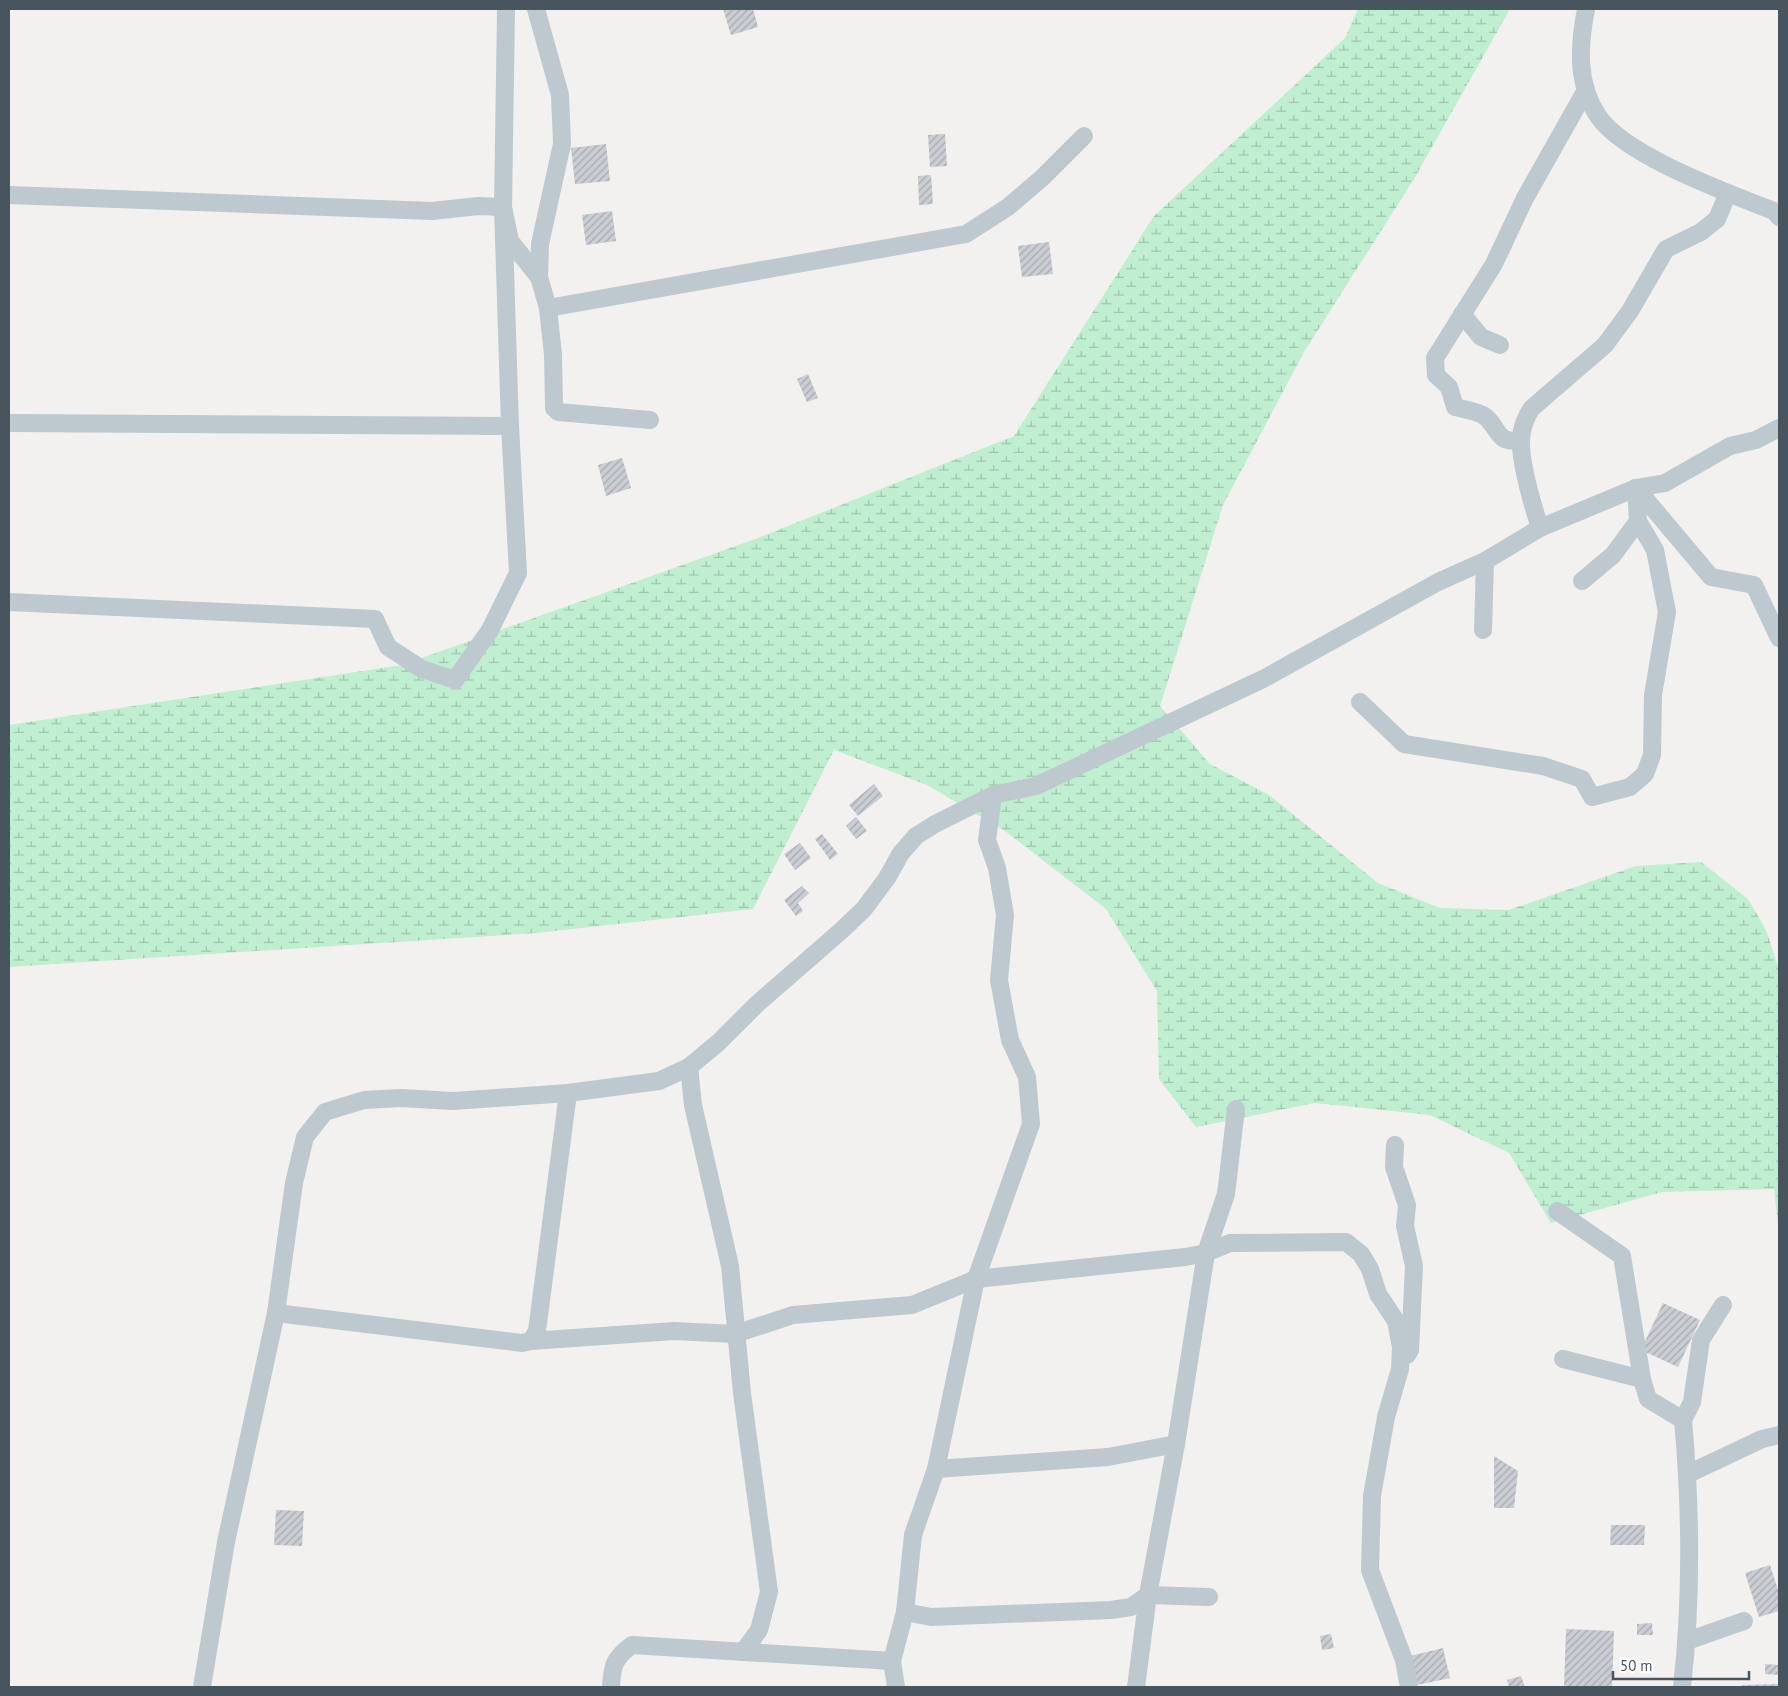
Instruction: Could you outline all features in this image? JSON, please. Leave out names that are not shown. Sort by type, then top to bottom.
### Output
[{"type":"street","points":[[9,602],[375,619],[388,647],[422,669],[455,680],[490,630],[518,573],[510,426],[503,207],[506,9]]},
{"type":"street","points":[[536,9],[560,95],[562,144],[540,244],[539,277],[548,308],[553,355],[554,408],[558,412],[650,420]]},
{"type":"street","points":[[1586,9],[1580,43],[1586,90],[1598,116],[1611,130],[1639,150],[1728,193],[1774,211],[1779,217]]},
{"type":"street","points":[[1521,440],[1511,442],[1502,438],[1483,416],[1455,407],[1449,387],[1436,374],[1435,358],[1494,264],[1525,198],[1586,90]]},
{"type":"street","points":[[548,308],[966,234],[1008,207],[1042,178],[1084,136]]},
{"type":"street","points":[[1540,528],[1531,501],[1521,440],[1527,416],[1532,408],[1605,345],[1630,311],[1666,249],[1701,232],[1717,220],[1728,193]]},
{"type":"street","points":[[9,195],[432,211],[478,206],[503,207]]},
{"type":"street","points":[[503,207],[510,241],[539,277]]},
{"type":"street","points":[[1462,314],[1481,337],[1500,345]]},
{"type":"street","points":[[9,423],[510,426]]},
{"type":"street","points":[[202,1687],[226,1542],[276,1312],[294,1183],[305,1137],[326,1112],[364,1100],[401,1098],[453,1101],[568,1093],[659,1081],[688,1067],[864,909],[887,878],[901,853],[916,836],[993,795],[1036,786],[1184,718],[1263,679],[1438,582],[1485,560],[1540,528],[1636,488],[1665,483],[1730,446],[1756,440],[1779,428]]},
{"type":"street","points":[[1360,702],[1404,744],[1543,766],[1582,779],[1592,797],[1630,787],[1644,774],[1652,755],[1653,696],[1668,612],[1655,550],[1638,521],[1636,488]]},
{"type":"street","points":[[1636,488],[1711,577],[1754,585],[1779,638]]},
{"type":"street","points":[[1582,582],[1613,555],[1638,521]]},
{"type":"street","points":[[1483,630],[1485,560]]},
{"type":"street","points":[[896,1687],[892,1661],[905,1612],[913,1535],[936,1469],[976,1279],[1032,1124],[1027,1078],[1010,1040],[999,980],[1005,915],[997,868],[987,840],[993,795]]},
{"type":"street","points":[[688,1067],[692,1105],[730,1266],[735,1334],[768,1592],[759,1630],[743,1652]]},
{"type":"street","points":[[530,1341],[537,1332],[568,1093]]},
{"type":"street","points":[[1136,1687],[1148,1595],[1176,1444],[1206,1253],[1226,1194],[1236,1109]]},
{"type":"street","points":[[1395,1145],[1394,1167],[1407,1205],[1405,1226],[1414,1266],[1410,1350],[1400,1368]]},
{"type":"street","points":[[1557,1211],[1622,1256],[1642,1379],[1648,1399],[1683,1420]]},
{"type":"street","points":[[276,1312],[522,1342],[674,1332],[735,1334],[793,1315],[912,1305],[976,1279],[1206,1253],[1230,1243],[1346,1242],[1361,1254],[1370,1269],[1378,1294],[1396,1321],[1402,1347],[1400,1368],[1386,1417],[1372,1496],[1370,1570],[1404,1660],[1408,1687]]},
{"type":"street","points":[[1682,1687],[1689,1609],[1688,1474],[1683,1420],[1692,1402],[1701,1340],[1723,1305]]},
{"type":"street","points":[[1563,1359],[1642,1379]]},
{"type":"street","points":[[1688,1474],[1762,1439],[1779,1435]]},
{"type":"street","points":[[936,1469],[1108,1457],[1176,1444]]},
{"type":"street","points":[[905,1612],[931,1617],[1111,1610],[1130,1607],[1148,1595],[1209,1597]]},
{"type":"street","points":[[1687,1641],[1744,1621]]},
{"type":"street","points":[[611,1687],[612,1670],[619,1655],[632,1645],[892,1661]]},
{"type":"green space","points":[[1358,9],[1510,9],[1414,179],[1304,352],[1223,505],[1160,706],[1210,764],[1269,795],[1378,883],[1440,908],[1509,910],[1636,866],[1701,862],[1748,899],[1766,930],[1779,969],[1779,1235],[1774,1189],[1662,1192],[1551,1223],[1509,1153],[1430,1115],[1315,1103],[1196,1127],[1159,1079],[1157,991],[1106,909],[1005,831],[927,785],[834,750],[753,909],[536,933],[9,967],[9,725],[402,665],[758,538],[1014,436],[1154,216],[1345,38]]},
{"type":"building","points":[[723,9],[753,9],[758,27],[731,35]]},
{"type":"building","points":[[945,134],[947,166],[930,167],[928,135]]},
{"type":"building","points":[[606,144],[610,181],[575,184],[571,148]]},
{"type":"building","points":[[931,175],[933,204],[919,205],[918,176]]},
{"type":"building","points":[[612,211],[616,241],[586,245],[582,215]]},
{"type":"building","points":[[1049,242],[1053,274],[1022,277],[1018,246]]},
{"type":"building","points":[[808,374],[818,398],[807,402],[797,379]]},
{"type":"building","points":[[622,458],[631,488],[606,496],[598,465]]},
{"type":"building","points":[[874,784],[883,796],[858,816],[849,805]]},
{"type":"building","points":[[856,817],[867,831],[856,839],[846,826]]},
{"type":"building","points":[[822,834],[838,854],[830,860],[815,839]]},
{"type":"building","points":[[800,843],[811,858],[795,870],[784,854]]},
{"type":"building","points":[[802,886],[809,893],[798,903],[803,911],[796,916],[784,900]]},
{"type":"building","points":[[1663,1303],[1700,1320],[1678,1367],[1641,1350]]},
{"type":"building","points":[[1494,1456],[1518,1471],[1514,1508],[1494,1508]]},
{"type":"building","points":[[276,1510],[304,1511],[302,1546],[274,1545]]},
{"type":"building","points":[[1611,1525],[1645,1525],[1644,1545],[1610,1545]]},
{"type":"building","points":[[1770,1565],[1779,1593],[1779,1611],[1759,1617],[1745,1573]]},
{"type":"building","points":[[1652,1623],[1653,1635],[1637,1635],[1637,1624]]},
{"type":"building","points":[[1566,1629],[1614,1631],[1612,1687],[1564,1687]]},
{"type":"building","points":[[1331,1634],[1334,1648],[1322,1650],[1320,1636]]},
{"type":"building","points":[[1443,1648],[1450,1678],[1407,1687],[1398,1659]]},
{"type":"building","points":[[1765,1664],[1779,1665],[1779,1675],[1765,1674]]},
{"type":"building","points":[[1521,1676],[1525,1687],[1509,1687],[1507,1680]]},
{"type":"building","points":[[1779,1684],[1779,1687],[1742,1687],[1742,1685]]}]
